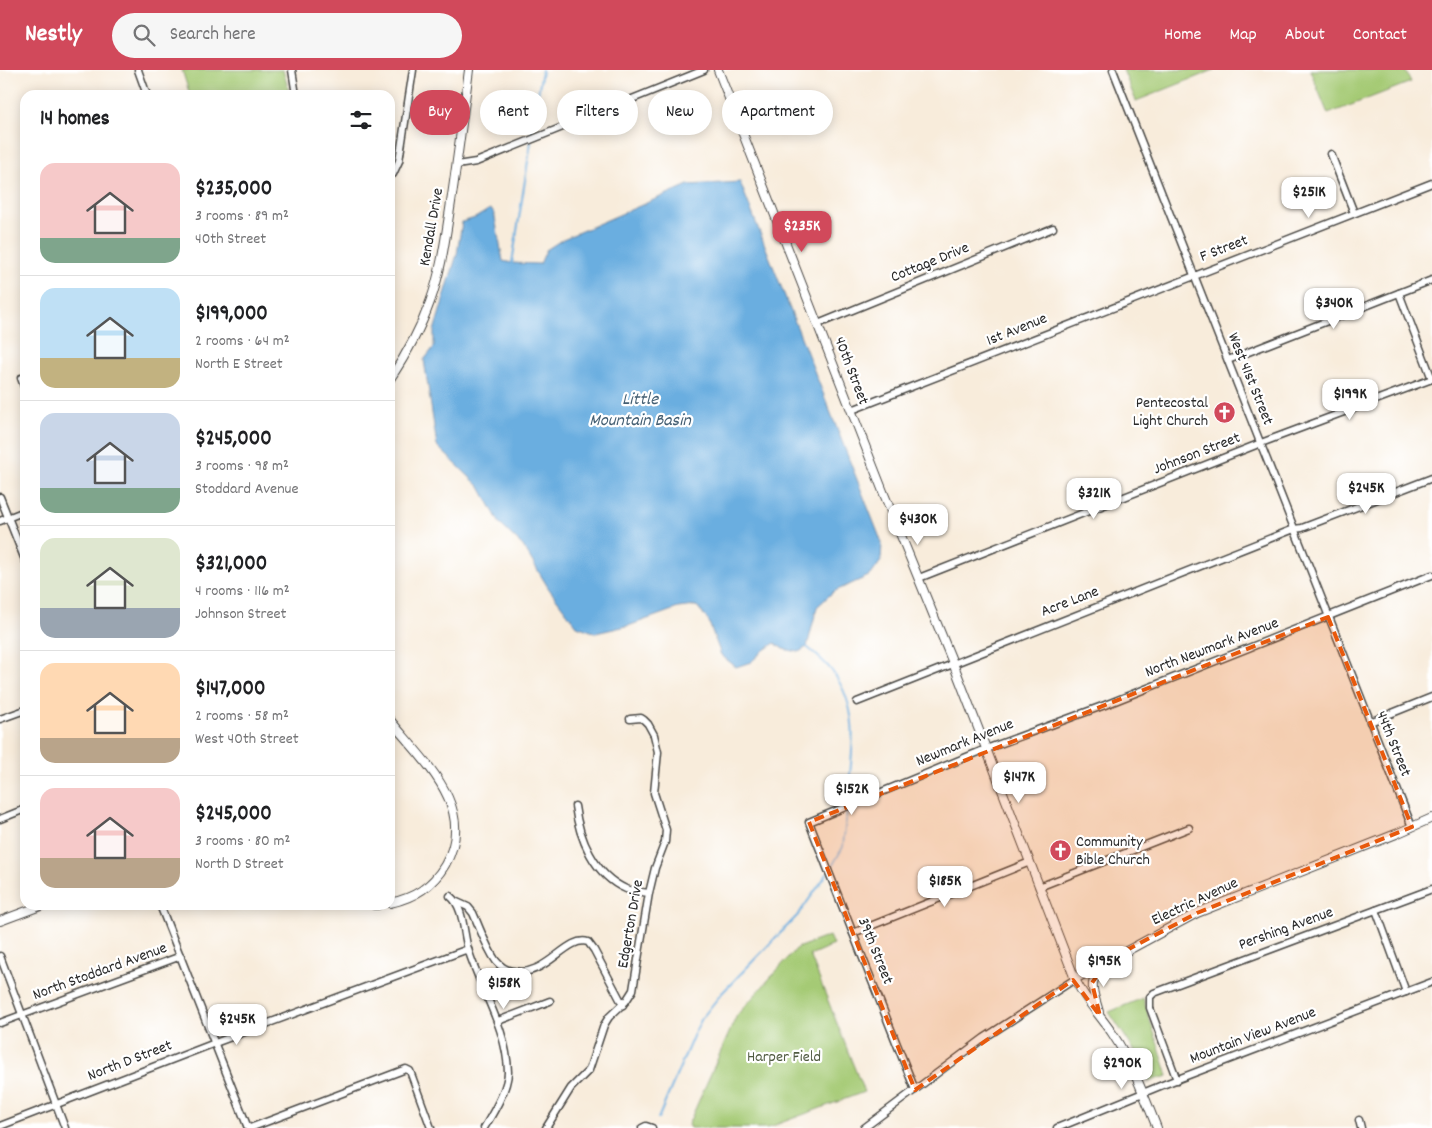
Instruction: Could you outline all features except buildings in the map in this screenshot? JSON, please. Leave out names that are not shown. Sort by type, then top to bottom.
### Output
[{"type":"main road","name":"Kendall Drive","points":[[395,371],[412,343],[430,302],[440,267],[469,70]]},
{"type":"main road","name":"40th Street","points":[[718,70],[884,494],[953,662],[1075,979],[1079,988],[1124,1052],[1144,1093]]},
{"type":"main road","points":[[395,726],[438,779],[452,806],[456,824],[454,844],[447,861],[433,882],[414,896],[395,902]]},
{"type":"main road","name":"Electric Avenue","points":[[1075,979],[1197,912],[1432,818]]},
{"type":"main road","points":[[0,922],[30,910]]},
{"type":"main road","points":[[1100,1016],[1092,983],[1095,975],[1108,960]]},
{"type":"main road","points":[[1144,1093],[1156,1128]]},
{"type":"street","points":[[138,70],[145,90]]},
{"type":"street","points":[[292,70],[295,90]]},
{"type":"street","points":[[395,170],[399,161],[413,70]]},
{"type":"street","points":[[456,165],[476,162],[704,70]]},
{"type":"street","name":"West 41st Street","points":[[1113,70],[1361,700]]},
{"type":"street","points":[[1331,154],[1354,213]]},
{"type":"street","name":"F Street","points":[[1194,275],[1432,182]]},
{"type":"street","name":"Cottage Drive","points":[[818,324],[1053,228]]},
{"type":"street","name":"1st Avenue","points":[[852,410],[1194,275]]},
{"type":"street","points":[[1228,360],[1432,280]]},
{"type":"street","points":[[1399,293],[1432,379]]},
{"type":"street","name":"Johnson Street","points":[[920,578],[1261,443],[1432,379]]},
{"type":"street","name":"Acre Lane","points":[[857,702],[953,662],[1294,529],[1302,528],[1432,478]]},
{"type":"street","points":[[0,496],[20,548]]},
{"type":"street","points":[[0,521],[20,514]]},
{"type":"street","points":[[1328,617],[1432,575]]},
{"type":"street","name":"North Newmark Avenue","points":[[1105,705],[1328,617]]},
{"type":"street","points":[[1370,722],[1432,697]]},
{"type":"street","name":"44th Street","points":[[1361,700],[1412,827]]},
{"type":"street","name":"Newmark Avenue","points":[[809,822],[986,749],[1105,705]]},
{"type":"street","points":[[0,719],[20,712]]},
{"type":"street","name":"Edgerton Drive","points":[[546,1128],[571,1088],[589,1070],[604,1025],[614,1010],[631,996],[649,893],[666,836],[664,823],[654,793],[658,752],[654,735],[648,724],[641,718],[630,719]]},
{"type":"street","points":[[575,806],[577,820],[587,849],[608,878],[628,889],[649,893]]},
{"type":"street","points":[[0,819],[20,811]]},
{"type":"street","name":"39th Street","points":[[809,822],[915,1090]]},
{"type":"street","points":[[1039,887],[1189,828]]},
{"type":"street","points":[[853,933],[1030,862]]},
{"type":"street","name":"Pershing Avenue","points":[[1177,1080],[1150,1008],[1150,997],[1159,990],[1432,888]]},
{"type":"street","points":[[450,896],[468,907],[494,957],[505,969],[520,973],[537,969],[570,946],[582,941],[588,942],[622,1005]]},
{"type":"street","points":[[457,902],[468,949],[498,1021],[505,1048],[508,1075],[497,1107],[484,1128]]},
{"type":"street","points":[[162,910],[249,1128],[404,1070],[409,1070],[431,1128]]},
{"type":"street","points":[[1376,910],[1406,992]]},
{"type":"street","name":"North D Street","points":[[0,1126],[214,1042],[468,949]]},
{"type":"street","points":[[0,956],[65,1128]]},
{"type":"street","name":"North Stoddard Avenue","points":[[0,1023],[181,956]]},
{"type":"street","name":"Electric Avenue","points":[[864,1128],[984,1038],[1075,979]]},
{"type":"street","name":"Mountain View Avenue","points":[[1057,1128],[1432,982]]},
{"type":"street","points":[[498,1021],[550,1001]]},
{"type":"street","points":[[1360,1120],[1361,1128]]},
{"type":"street","points":[[642,1128],[646,1126],[652,1128]]},
{"type":"highlighted area","points":[[1328,617],[1412,827],[1197,913],[1108,960],[1092,983],[1100,1016],[1073,980],[915,1090],[809,822]]},
{"type":"green space","points":[[182,70],[283,70],[289,90],[188,90]]},
{"type":"green space","points":[[1123,70],[1214,70],[1136,101]]},
{"type":"green space","points":[[1310,70],[1405,70],[1411,82],[1328,114]]},
{"type":"green space","name":"Harper Field","points":[[829,936],[833,945],[810,955],[864,1092],[767,1128],[690,1128],[688,1125],[737,1015],[797,948]]},
{"type":"green space","points":[[1143,998],[1168,1076],[1149,1081],[1136,1053],[1109,1012]]},
{"type":"water","name":"Little Mountain Basin","points":[[740,182],[882,543],[881,561],[871,575],[833,592],[817,607],[807,647],[799,652],[783,649],[775,643],[751,662],[736,667],[721,655],[708,620],[697,606],[678,608],[631,625],[596,633],[577,626],[549,589],[523,546],[500,524],[480,487],[437,446],[424,360],[434,347],[434,331],[457,254],[462,222],[475,218],[490,209],[494,212],[503,261],[540,264],[546,250],[563,239],[688,185]]},
{"type":"waterway","points":[[531,137],[542,70]]},
{"type":"waterway","points":[[512,263],[531,142]]},
{"type":"waterway","points":[[807,647],[832,671],[842,687],[848,702],[853,735],[847,803]]},
{"type":"waterway","points":[[830,870],[843,847],[847,808]]},
{"type":"waterway","points":[[658,1119],[702,1018],[721,994],[798,915],[827,874]]},
{"type":"place","name":"Pentecostal Light Church","points":[[1224,412]]},
{"type":"place","name":"Community Bible Church","points":[[1060,851]]}]
